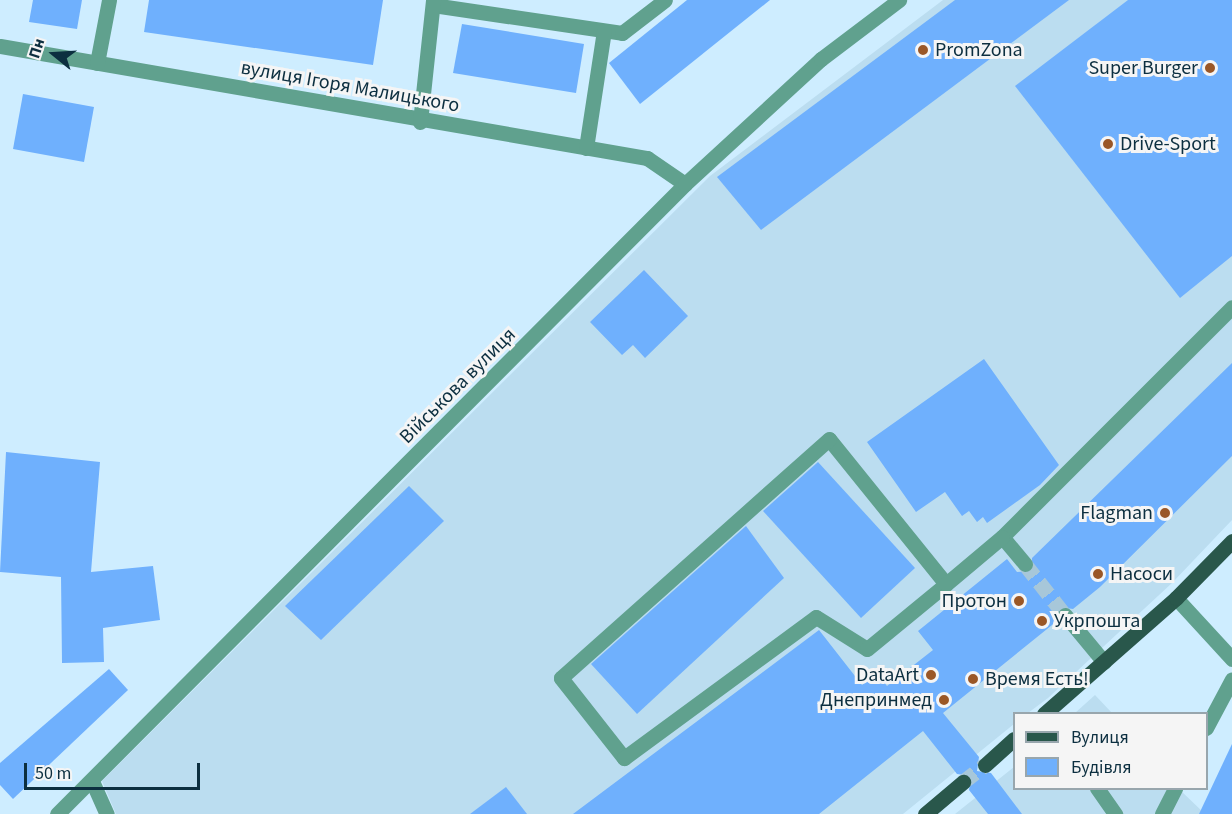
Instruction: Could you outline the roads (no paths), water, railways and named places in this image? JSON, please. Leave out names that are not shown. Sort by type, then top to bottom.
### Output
[{"type":"main road","points":[[1046,712],[1176,598],[1232,541]]},
{"type":"main road","points":[[985,765],[1013,740]]},
{"type":"main road","points":[[925,814],[963,782]]},
{"type":"street","points":[[97,63],[109,0]]},
{"type":"street","points":[[420,122],[433,3],[622,33],[665,0]]},
{"type":"street","name":"Військова вулиця","points":[[57,814],[685,184],[821,59],[891,2]]},
{"type":"street","points":[[586,148],[604,31]]},
{"type":"street","name":"вулиця Ігоря Малицького","points":[[0,46],[420,122],[647,158],[685,184]]},
{"type":"street","points":[[946,584],[829,439],[561,678],[624,759],[816,617],[867,649],[946,584],[1002,537],[1232,308]]},
{"type":"street","points":[[1002,537],[1025,564]]},
{"type":"street","points":[[1176,598],[1232,659]]},
{"type":"street","points":[[1065,615],[1104,662]]},
{"type":"street","points":[[1208,724],[1232,679]]},
{"type":"street","points":[[92,781],[106,814]]},
{"type":"street","points":[[1098,790],[1115,814]]},
{"type":"street","points":[[1162,814],[1174,790]]},
{"type":"tunnel","points":[[1025,564],[1065,615]]},
{"type":"tunnel","points":[[963,782],[985,765]]},
{"type":"place","name":"PromZona","points":[[923,50]]},
{"type":"place","name":"Super Burger","points":[[1210,68]]},
{"type":"place","name":"Drive-Sport","points":[[1108,144]]},
{"type":"place","name":"Flagman","points":[[1165,513]]},
{"type":"place","name":"Насоси","points":[[1098,574]]},
{"type":"place","name":"Протон","points":[[1019,601]]},
{"type":"place","name":"Укрпошта","points":[[1042,621]]},
{"type":"place","name":"DataArt","points":[[931,675]]},
{"type":"place","name":"Время Есть!","points":[[973,679]]},
{"type":"place","name":"Днепринмед","points":[[944,700]]}]
